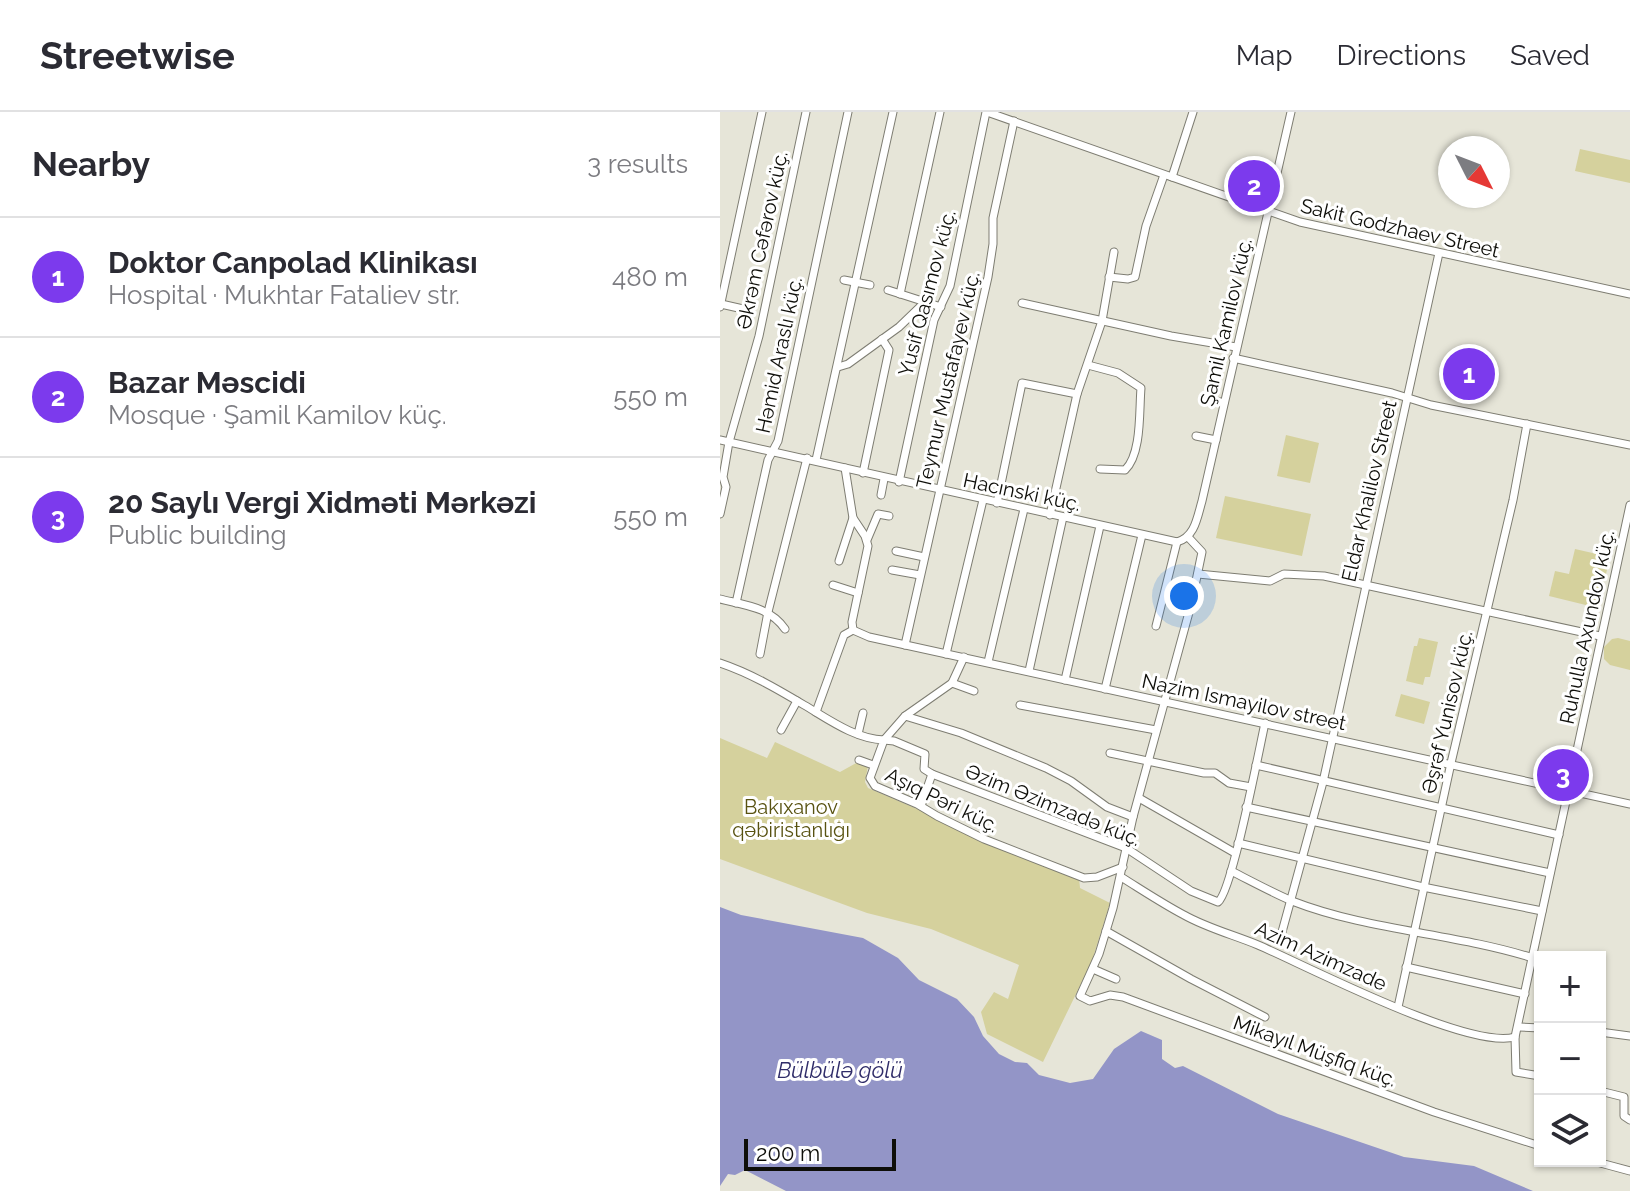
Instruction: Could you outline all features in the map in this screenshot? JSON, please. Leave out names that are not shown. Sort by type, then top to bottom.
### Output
[{"type":"street","points":[[743,309],[720,306],[762,112]]},
{"type":"street","name":"Əkrəm Cəfərov küç.","points":[[720,514],[726,487],[721,478],[724,441],[759,336],[806,112]]},
{"type":"street","name":"Həmid Araslı küç.","points":[[736,603],[768,460],[778,441],[848,112]]},
{"type":"street","points":[[816,460],[893,112]]},
{"type":"street","points":[[900,294],[940,112]]},
{"type":"street","name":"Sakit Godzhaev Street","points":[[987,112],[1267,213],[1630,294]]},
{"type":"street","name":"Yusif Qasımov küç.","points":[[899,482],[932,328],[950,286],[987,112]]},
{"type":"street","points":[[1109,277],[1135,277],[1146,226],[1193,112]]},
{"type":"street","name":"Şamil Kamilov küç.","points":[[1188,537],[1198,513],[1216,440],[1291,112]]},
{"type":"street","name":"Teymur Mustafayev küç.","points":[[905,645],[990,268],[993,218],[1014,121]]},
{"type":"street","points":[[1050,515],[1077,394],[1102,321],[1114,252]]},
{"type":"street","name":"Eldar Khalilov Street","points":[[1282,932],[1293,901],[1323,782],[1439,253]]},
{"type":"street","points":[[844,280],[870,285]]},
{"type":"street","points":[[888,290],[941,307]]},
{"type":"street","points":[[838,367],[848,364],[882,339],[925,302]]},
{"type":"street","points":[[1022,303],[1236,347]]},
{"type":"street","points":[[863,473],[889,350],[882,339]]},
{"type":"street","points":[[1233,358],[1630,445]]},
{"type":"street","points":[[1088,365],[1118,373],[1141,388],[1139,426],[1131,464],[1125,470],[1100,469]]},
{"type":"street","points":[[997,503],[1022,383],[1020,373]]},
{"type":"street","points":[[1022,383],[1077,394]]},
{"type":"street","points":[[1203,398],[1224,403]]},
{"type":"street","name":"Əşrəf Yunisov küç.","points":[[1398,1007],[1513,500],[1527,424]]},
{"type":"street","points":[[1196,436],[1216,440]]},
{"type":"street","name":"Hacınski küç.","points":[[724,441],[1177,542]]},
{"type":"street","points":[[760,654],[807,458]]},
{"type":"street","points":[[816,712],[844,635],[853,630],[852,622],[868,551],[867,540],[853,518],[845,468]]},
{"type":"street","points":[[881,495],[884,479]]},
{"type":"street","points":[[946,654],[983,500]]},
{"type":"street","name":"Ruhulla Axundov küç.","points":[[1515,1037],[1630,505]]},
{"type":"street","points":[[988,662],[1024,509]]},
{"type":"street","points":[[867,540],[878,514],[889,516]]},
{"type":"street","points":[[1029,671],[1063,517]]},
{"type":"street","points":[[839,561],[853,518]]},
{"type":"street","points":[[1065,680],[1100,526]]},
{"type":"street","points":[[1105,689],[1142,535]]},
{"type":"street","points":[[1116,979],[1093,969],[1121,877],[1133,817],[1198,574],[1202,552],[1188,537],[1177,542],[1156,626]]},
{"type":"street","points":[[896,551],[924,557]]},
{"type":"street","points":[[892,570],[920,575]]},
{"type":"street","points":[[1198,574],[1270,581],[1284,574],[1324,576],[1600,636]]},
{"type":"street","points":[[833,585],[858,593]]},
{"type":"street","points":[[720,599],[768,612],[785,629]]},
{"type":"street","name":"Nazim Ismayilov street","points":[[853,630],[869,637],[1630,804]]},
{"type":"street","points":[[884,740],[905,716],[952,683],[964,657]]},
{"type":"street","name":"Aşıq Pəri küç.","points":[[720,663],[753,677],[858,734],[884,740],[873,765],[872,784],[984,839],[1084,878],[1097,877],[1123,867]]},
{"type":"street","points":[[952,683],[974,691]]},
{"type":"street","points":[[781,730],[797,701]]},
{"type":"street","points":[[1020,705],[1156,730]]},
{"type":"street","points":[[858,734],[863,713]]},
{"type":"street","points":[[905,716],[961,733],[1046,768],[1071,781],[1107,807],[1133,817]]},
{"type":"street","points":[[1265,723],[1231,871],[1293,901],[1413,932],[1492,945],[1533,958]]},
{"type":"street","name":"Əzim Əzimzadə küç.","points":[[884,740],[925,754],[923,767],[932,774],[1126,848],[1191,891],[1220,902],[1231,871]]},
{"type":"street","points":[[1110,753],[1215,773],[1229,783],[1251,787]]},
{"type":"street","points":[[859,760],[873,765]]},
{"type":"street","points":[[1256,765],[1559,835]]},
{"type":"street","points":[[921,806],[932,774]]},
{"type":"street","points":[[1139,798],[1235,853]]},
{"type":"street","points":[[1246,807],[1550,873]]},
{"type":"street","points":[[1238,843],[1423,887],[1542,911]]},
{"type":"street","name":"Azim Azimzade","points":[[1121,877],[1187,917],[1231,933],[1398,1007],[1471,1034],[1494,1038],[1515,1037]]},
{"type":"street","points":[[1106,931],[1265,1017]]},
{"type":"street","points":[[1406,967],[1525,994]]},
{"type":"street","name":"Mikayıl Müşfiq küç.","points":[[1093,969],[1080,996],[1090,1001],[1110,995],[1123,997],[1434,1112],[1534,1144]]},
{"type":"street","points":[[1606,1033],[1628,1036],[1630,1023]]},
{"type":"street","points":[[1519,1027],[1534,1028]]},
{"type":"street","points":[[1515,1037],[1516,1072],[1534,1075]]},
{"type":"street","points":[[1606,1092],[1624,1097],[1624,1116],[1630,1120]]},
{"type":"street","points":[[1606,1165],[1630,1171]]},
{"type":"green space","points":[[1580,149],[1630,160],[1630,183],[1575,171]]},
{"type":"green space","points":[[1286,435],[1319,443],[1310,483],[1277,476]]},
{"type":"green space","points":[[1225,496],[1311,514],[1302,556],[1216,538]]},
{"type":"green space","points":[[1575,549],[1610,557],[1598,608],[1549,596],[1555,571],[1569,574]]},
{"type":"green space","points":[[1419,638],[1438,642],[1430,677],[1425,677],[1423,685],[1406,681],[1414,646],[1417,646]]},
{"type":"green space","points":[[1612,639],[1630,641],[1630,670],[1610,665],[1604,659],[1604,647]]},
{"type":"green space","points":[[1401,694],[1430,702],[1424,724],[1395,716]]},
{"type":"green space","name":"Bakıxanov qəbiristanlığı","points":[[720,738],[767,758],[775,742],[840,772],[858,762],[868,766],[865,782],[868,788],[1079,878],[1080,888],[1110,903],[1092,961],[1043,1062],[987,1034],[981,1012],[994,992],[1008,999],[1019,965],[931,929],[867,913],[720,859]]},
{"type":"water","name":"Bülbülə gölü","points":[[720,907],[741,915],[863,938],[898,958],[919,980],[957,999],[974,1017],[983,1036],[999,1054],[1015,1062],[1027,1063],[1039,1075],[1070,1083],[1093,1079],[1114,1049],[1141,1031],[1162,1040],[1162,1059],[1175,1068],[1183,1066],[1278,1114],[1404,1157],[1474,1166],[1533,1191],[786,1191],[745,1170],[735,1175],[728,1174],[720,1186]]},
{"type":"place","name":"Bazar Məscidi","points":[[1254,186]]},
{"type":"place","name":"Doktor Canpolad Klinikası","points":[[1469,374]]},
{"type":"place","name":"20 Saylı Vergi Xidməti Mərkəzi","points":[[1563,775]]}]
